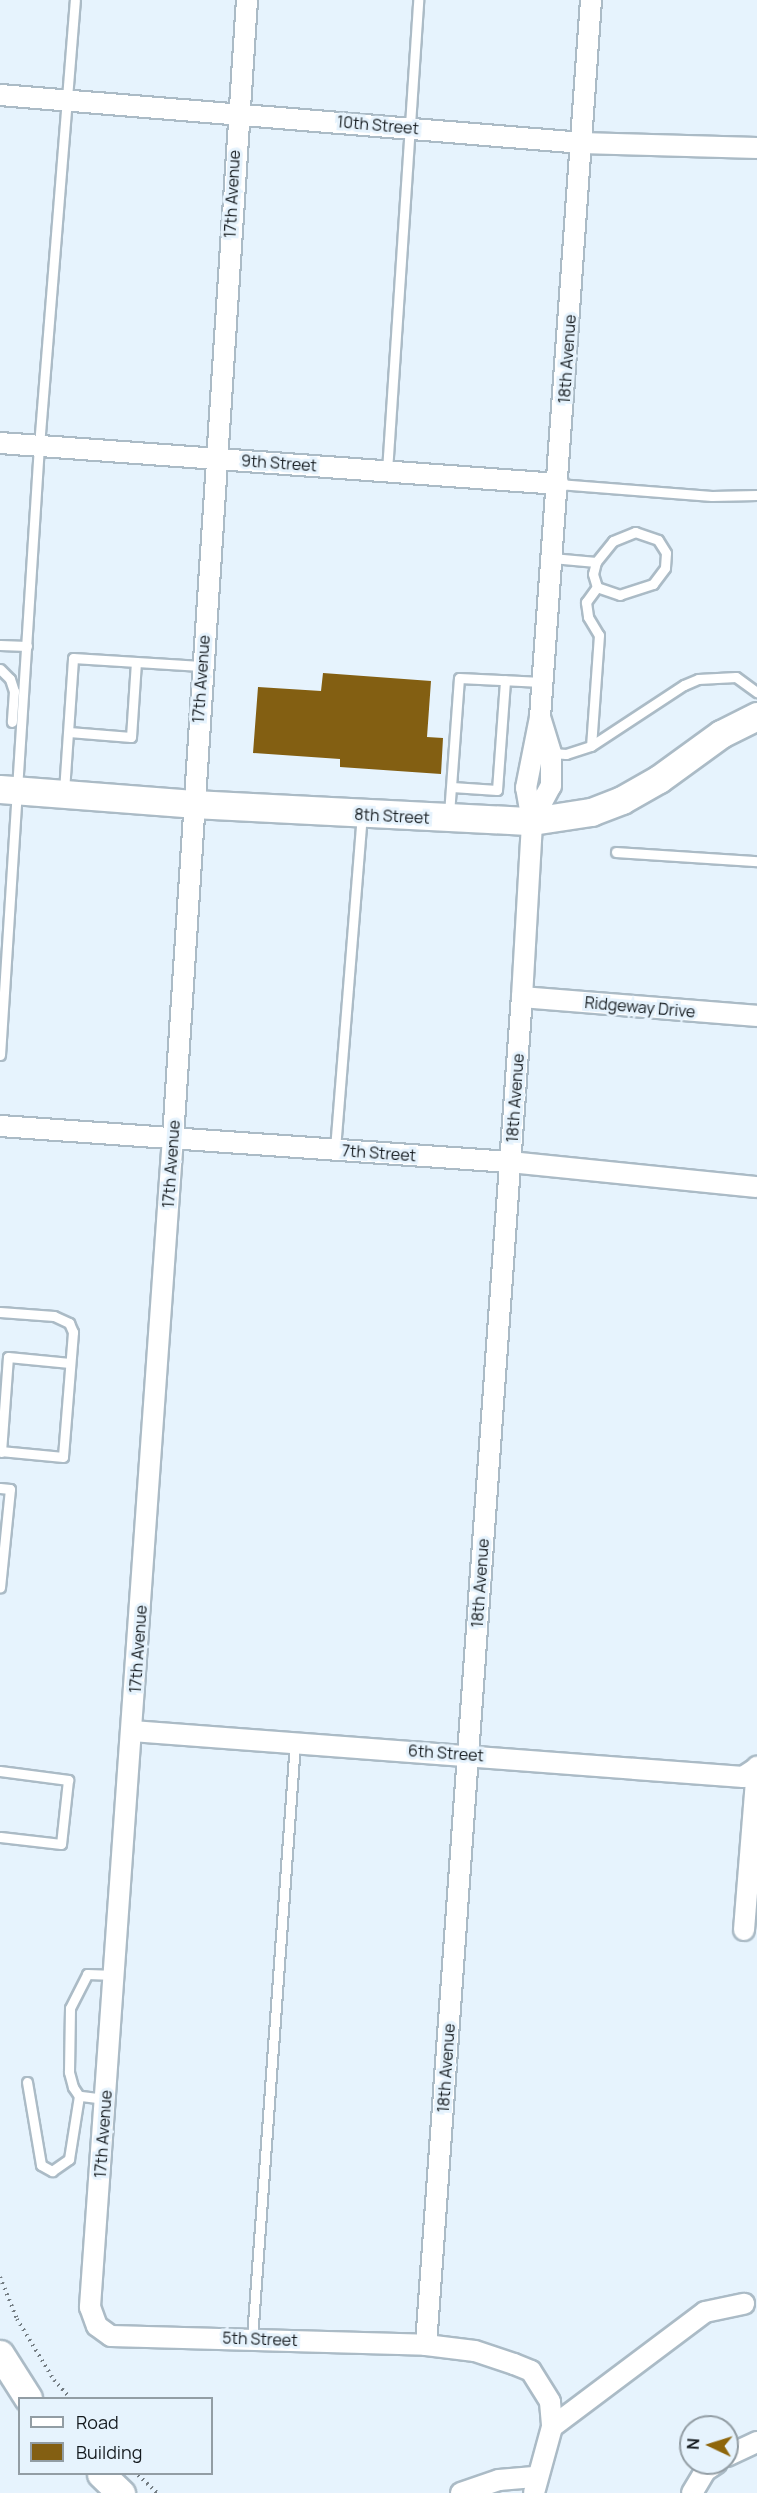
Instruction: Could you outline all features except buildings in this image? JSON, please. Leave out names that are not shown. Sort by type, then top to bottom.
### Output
[{"type":"main road","name":"8th Street","points":[[9,790],[193,804],[449,819],[532,821],[591,812],[622,800],[659,779],[721,734],[757,716]]},
{"type":"main road","points":[[0,2354],[27,2397]]},
{"type":"main road","points":[[102,2475],[121,2493]]},
{"type":"street","name":"17th Avenue","points":[[97,2326],[90,2307],[173,1137],[237,112],[247,0]]},
{"type":"street","name":"18th Avenue","points":[[426,2345],[522,998],[532,821],[526,788],[540,717],[591,0]]},
{"type":"street","name":"10th Street","points":[[0,95],[237,112],[582,143],[757,148]]},
{"type":"street","name":"9th Street","points":[[0,443],[558,484]]},
{"type":"street","name":"18th Avenue","points":[[532,821],[551,786],[551,753],[540,717]]},
{"type":"street","name":"Ridgeway Drive","points":[[522,998],[757,1016]]},
{"type":"street","name":"7th Street","points":[[0,1126],[510,1162],[757,1187]]},
{"type":"street","name":"6th Street","points":[[132,1731],[743,1777],[756,1768]]},
{"type":"street","points":[[744,1930],[756,1768]]},
{"type":"street","points":[[461,2493],[499,2480],[536,2485],[552,2427],[705,2312],[744,2304]]},
{"type":"street","name":"5th Street","points":[[97,2326],[111,2336],[252,2338],[426,2345],[475,2351],[531,2371],[550,2402],[552,2427]]},
{"type":"street","points":[[739,2450],[757,2442]]},
{"type":"street","points":[[692,2493],[703,2475]]},
{"type":"lane","points":[[0,1055],[9,790],[23,723],[39,446],[75,0]]},
{"type":"lane","points":[[387,471],[418,0]]},
{"type":"lane","points":[[558,484],[712,496],[757,495]]},
{"type":"lane","points":[[635,532],[658,540],[666,553],[660,576],[641,590],[613,595],[597,587],[593,574],[596,562],[614,542],[635,532]]},
{"type":"lane","points":[[552,558],[596,562]]},
{"type":"lane","points":[[591,746],[599,635],[588,617],[586,602],[597,587]]},
{"type":"lane","points":[[0,645],[27,646]]},
{"type":"lane","points":[[64,795],[73,658],[201,666]]},
{"type":"lane","points":[[69,732],[131,737],[136,662]]},
{"type":"lane","points":[[0,669],[10,679],[14,691],[12,722]]},
{"type":"lane","points":[[551,753],[566,754],[591,746],[684,685],[698,679],[736,677],[757,692]]},
{"type":"lane","points":[[449,819],[459,678],[542,682]]},
{"type":"lane","points":[[452,787],[497,790],[505,680]]},
{"type":"lane","points":[[0,721],[23,723]]},
{"type":"lane","points":[[335,1149],[362,814]]},
{"type":"lane","points":[[616,852],[757,861]]},
{"type":"lane","points":[[0,1312],[54,1316],[69,1323],[73,1332],[63,1457],[1,1451],[4,1355],[70,1363]]},
{"type":"lane","points":[[0,1488],[10,1489],[0,1587]]},
{"type":"lane","points":[[252,2338],[295,1743]]},
{"type":"lane","points":[[0,1771],[68,1780],[61,1844],[0,1837]]},
{"type":"lane","points":[[27,2082],[41,2165],[52,2171],[69,2159],[79,2096],[69,2073],[70,2008],[78,1985],[87,1974],[115,1975]]},
{"type":"lane","points":[[79,2096],[105,2099]]},
{"type":"path","points":[[0,2277],[17,2319],[54,2380],[69,2397]]},
{"type":"path","points":[[137,2475],[157,2493]]}]
